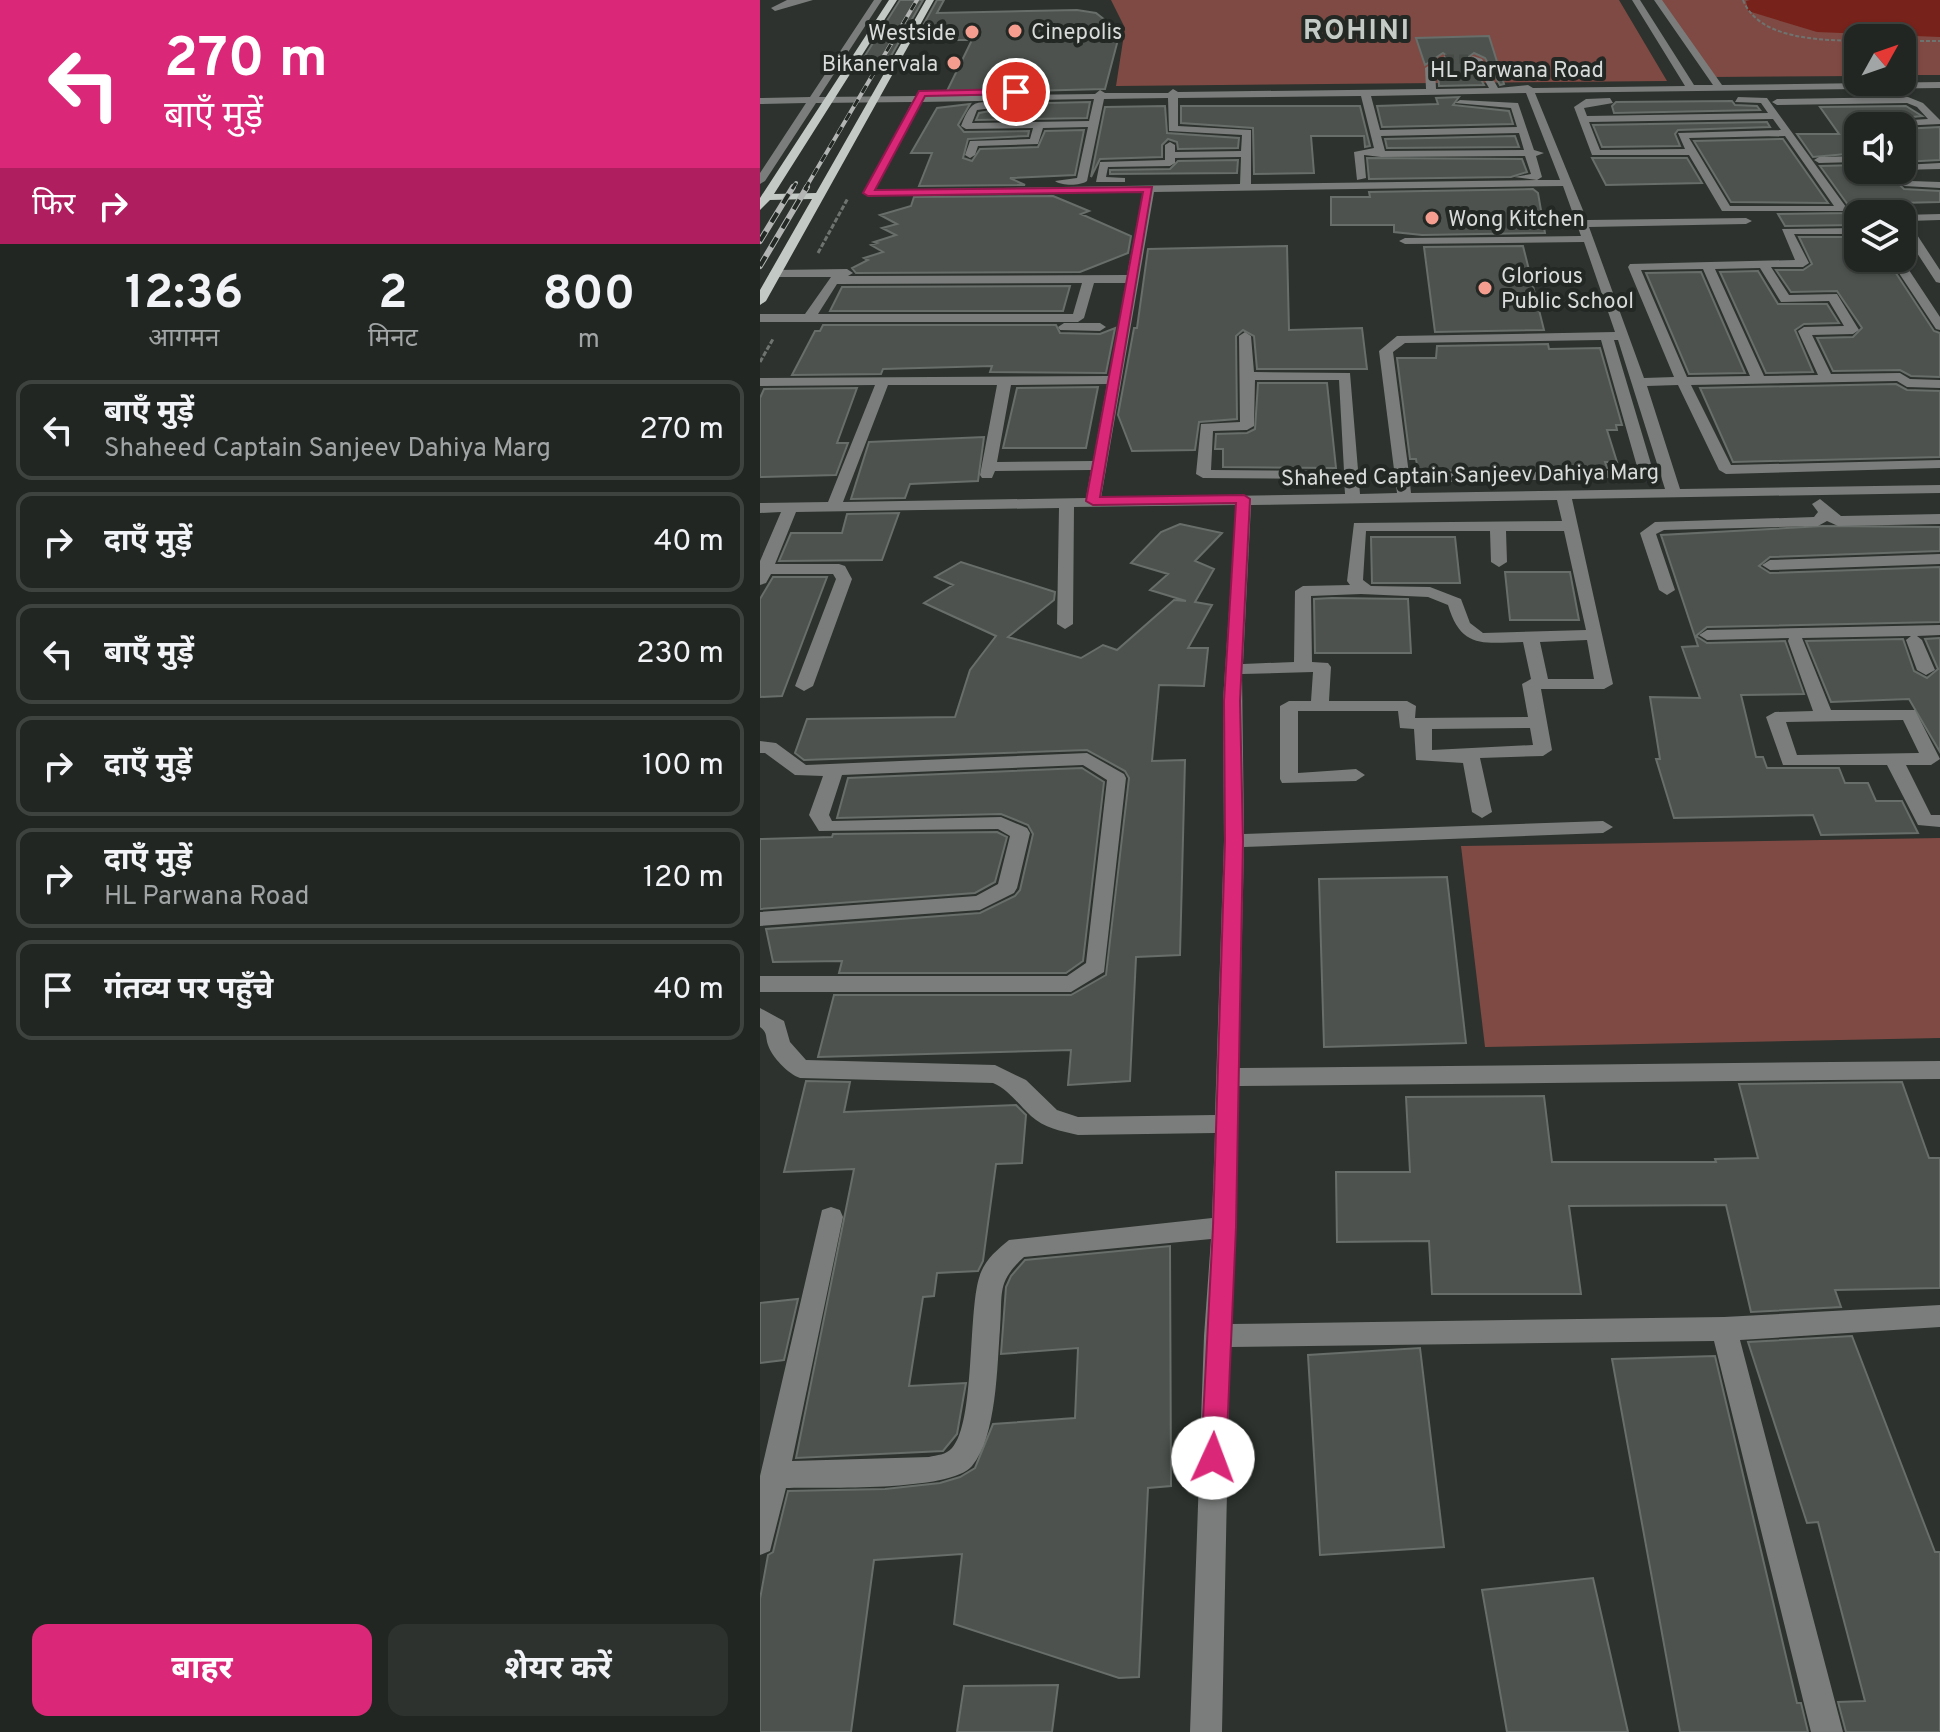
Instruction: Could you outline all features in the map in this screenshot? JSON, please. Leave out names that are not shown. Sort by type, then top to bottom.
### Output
[{"type":"main road","points":[[763,202],[794,155],[824,97],[893,0]]},
{"type":"main road","points":[[760,301],[930,0]]},
{"type":"main road","points":[[763,202],[819,196]]},
{"type":"street","points":[[775,8],[792,1],[809,0]]},
{"type":"street","points":[[760,181],[824,97],[878,0]]},
{"type":"street","points":[[1636,0],[1689,86]]},
{"type":"street","points":[[1658,0],[1717,85],[1844,81]]},
{"type":"street","points":[[1431,90],[1430,68],[1445,59]]},
{"type":"street","points":[[1473,59],[1479,61],[1494,89]]},
{"type":"street","points":[[1916,81],[1940,82]]},
{"type":"street","name":"HL Parwana Road","points":[[760,94],[824,97],[1097,97],[1173,92],[1717,85],[1769,87],[1940,82]]},
{"type":"street","points":[[1674,493],[1640,382],[1530,88],[1689,86]]},
{"type":"street","points":[[1769,87],[1847,200]]},
{"type":"street","points":[[1662,88],[1667,101]]},
{"type":"street","points":[[1365,91],[1379,151]]},
{"type":"street","points":[[1173,92],[1170,163],[1104,164],[1100,180],[1566,183]]},
{"type":"street","points":[[920,96],[868,193],[1149,189],[1320,178]]},
{"type":"street","name":"HL Parwana Road","points":[[760,101],[824,97]]},
{"type":"street","points":[[1011,191],[1013,181],[1082,181],[1097,97],[973,107],[966,126],[1092,124]]},
{"type":"street","points":[[1691,152],[1589,151],[1579,107],[1586,102],[1764,100],[1775,116],[1788,133],[1842,209],[1726,209],[1682,135],[1788,133]]},
{"type":"street","points":[[1777,102],[1908,100],[1920,105],[1936,122],[1916,123]]},
{"type":"street","points":[[1475,103],[1482,131]]},
{"type":"street","points":[[1361,182],[1537,177],[1512,104],[1368,104]]},
{"type":"street","points":[[1583,119],[1775,116]]},
{"type":"street","points":[[974,143],[1034,142],[1039,125]]},
{"type":"street","points":[[970,155],[980,126]]},
{"type":"street","points":[[1173,129],[1243,130],[1247,135],[1245,183]]},
{"type":"street","points":[[1375,133],[1521,130]]},
{"type":"street","points":[[1361,182],[1359,152],[1379,151],[1391,156],[1570,152]]},
{"type":"street","points":[[1170,154],[1247,154]]},
{"type":"street","points":[[760,155],[794,155]]},
{"type":"street","points":[[1819,160],[1844,159]]},
{"type":"street","points":[[1916,167],[1940,166]]},
{"type":"street","points":[[1908,184],[1940,185]]},
{"type":"street","points":[[1093,501],[1149,189]]},
{"type":"street","points":[[1580,224],[1844,215]]},
{"type":"street","points":[[1916,218],[1940,217]]},
{"type":"street","points":[[1844,231],[1786,231],[1803,263],[1634,267],[1682,380],[1726,470],[1940,464]]},
{"type":"street","points":[[1405,241],[1586,239]]},
{"type":"street","points":[[1916,241],[1940,279]]},
{"type":"street","points":[[1764,265],[1785,299],[1833,297],[1853,330],[1804,331],[1827,379]]},
{"type":"street","points":[[1708,266],[1759,380]]},
{"type":"street","points":[[1904,272],[1940,326]]},
{"type":"street","points":[[775,274],[1113,273]]},
{"type":"street","points":[[760,318],[1078,318],[1089,278]]},
{"type":"street","points":[[809,318],[833,280],[1133,279]]},
{"type":"street","points":[[1922,299],[1940,299]]},
{"type":"street","points":[[760,328],[1100,327]]},
{"type":"street","points":[[1245,336],[1247,426],[1206,427],[1203,474],[1351,475]]},
{"type":"street","points":[[1402,479],[1647,474],[1606,336]]},
{"type":"street","points":[[1405,497],[1386,351],[1391,344],[1402,339],[1623,336]]},
{"type":"street","points":[[1248,376],[1345,376],[1353,497]]},
{"type":"street","points":[[1640,382],[1900,377],[1907,383],[1940,384]]},
{"type":"street","points":[[1005,380],[988,471],[1099,465]]},
{"type":"street","points":[[760,382],[1115,380]]},
{"type":"street","points":[[834,506],[883,381]]},
{"type":"street","name":"Shaheed Captain Sanjeev Dahiya Marg","points":[[760,508],[1940,489]]},
{"type":"street","points":[[1813,491],[1826,513],[1838,521],[1940,519]]},
{"type":"street","points":[[1482,812],[1470,753],[1543,750],[1531,684],[1604,684],[1563,494]]},
{"type":"street","points":[[1206,1732],[1217,1336],[1224,1227],[1234,841],[1234,669],[1244,499]]},
{"type":"street","points":[[1065,624],[1067,502]]},
{"type":"street","points":[[791,507],[762,573],[839,569],[844,579],[804,686]]},
{"type":"street","points":[[1667,590],[1648,533],[1660,525],[1818,521],[1826,513]]},
{"type":"street","points":[[1365,589],[1355,581],[1359,526],[1569,526]]},
{"type":"street","points":[[1498,526],[1499,562]]},
{"type":"street","points":[[1770,565],[1940,559]]},
{"type":"street","points":[[1303,668],[1303,591],[1365,589],[1430,592],[1455,602],[1462,625],[1479,638],[1595,635]]},
{"type":"street","points":[[1940,630],[1707,638],[1940,640]]},
{"type":"street","points":[[1530,637],[1541,684]]},
{"type":"street","points":[[1914,640],[1926,670]]},
{"type":"street","points":[[1796,641],[1824,716]]},
{"type":"street","points":[[1234,669],[1322,667],[1320,706]]},
{"type":"street","points":[[1356,775],[1289,779],[1289,706],[1407,706],[1406,724],[1539,722]]},
{"type":"street","points":[[1909,714],[1935,758],[1790,761],[1775,717],[1909,714]]},
{"type":"street","points":[[1423,723],[1423,756],[1471,757]]},
{"type":"street","points":[[760,747],[769,747],[802,771],[1087,759],[1117,778],[1096,967],[1071,984],[760,984]]},
{"type":"street","points":[[1893,758],[1925,821],[1940,821]]},
{"type":"street","points":[[760,919],[980,903],[1007,888],[1020,833],[1001,823],[826,827],[819,815],[834,770]]},
{"type":"street","points":[[1234,841],[1603,827]]},
{"type":"street","points":[[760,1016],[776,1027],[779,1045],[800,1069],[995,1074],[1009,1078],[1040,1112],[1055,1123],[1078,1126],[1225,1124]]},
{"type":"street","points":[[1226,1077],[1940,1070]]},
{"type":"street","points":[[760,1541],[831,1217]]},
{"type":"street","points":[[776,1475],[929,1470],[949,1466],[961,1459],[974,1435],[991,1280],[996,1267],[1018,1247],[1224,1227]]},
{"type":"street","points":[[1217,1336],[1724,1329],[1940,1316]]},
{"type":"street","points":[[1724,1329],[1827,1732]]},
{"type":"path","points":[[1743,0],[1750,15],[1785,32],[1811,38],[1844,40]]},
{"type":"path","points":[[1916,41],[1940,41]]},
{"type":"path","points":[[807,273],[853,190]]},
{"type":"path","points":[[760,363],[778,328]]},
{"type":"shaded area","points":[[1111,0],[1619,0],[1667,81],[1116,86],[1125,28]]},
{"type":"shaded area","points":[[1658,0],[1940,0],[1940,75],[1916,75],[1916,24],[1844,24],[1844,76],[1708,77]]},
{"type":"shaded area","points":[[1940,0],[1940,37],[1916,36],[1916,24],[1844,24],[1844,33],[1817,32],[1748,11],[1746,1]]},
{"type":"shaded area","points":[[1940,838],[1940,1038],[1485,1047],[1461,846]]},
{"type":"building","points":[[900,0],[923,0],[883,70],[856,70]]},
{"type":"building","points":[[937,0],[944,0],[937,13],[1077,10],[1096,13],[1120,32],[1105,89],[946,93],[972,40],[915,40]]},
{"type":"building","points":[[1489,36],[1504,84],[1500,85],[1485,58],[1474,53],[1465,60],[1473,65],[1484,85],[1439,86],[1438,71],[1451,59],[1443,53],[1425,65],[1416,38]]},
{"type":"building","points":[[1459,97],[1453,105],[1509,111],[1513,124],[1382,127],[1377,106],[1438,104],[1436,98]]},
{"type":"building","points":[[1732,101],[1735,105],[1757,106],[1760,110],[1614,113],[1612,106],[1616,102]]},
{"type":"building","points":[[1090,102],[1087,118],[976,120],[979,113],[1002,109],[999,104]]},
{"type":"building","points":[[970,104],[958,125],[964,132],[1029,131],[1028,136],[968,139],[963,158],[972,161],[980,149],[1038,147],[1045,131],[1084,130],[1075,175],[1010,178],[1025,185],[919,186],[932,153],[911,153],[937,108]]},
{"type":"building","points":[[1165,106],[1167,133],[1239,138],[1238,148],[1178,149],[1177,142],[1168,139],[1162,145],[1162,157],[1100,159],[1091,177],[1105,107]]},
{"type":"building","points":[[1181,106],[1360,106],[1370,146],[1365,147],[1364,136],[1311,136],[1314,173],[1254,174],[1253,128],[1181,123]]},
{"type":"building","points":[[1906,106],[1916,112],[1844,112],[1844,154],[1813,157],[1797,134],[1839,134],[1820,107]]},
{"type":"building","points":[[1767,122],[1770,127],[1678,130],[1675,134],[1680,146],[1602,147],[1593,125]]},
{"type":"building","points":[[1940,127],[1940,160],[1916,161],[1916,128]]},
{"type":"building","points":[[1515,136],[1519,147],[1387,148],[1385,139]]},
{"type":"building","points":[[1783,139],[1828,203],[1731,202],[1694,141]]},
{"type":"building","points":[[1367,158],[1522,159],[1527,172],[1511,177],[1369,179]]},
{"type":"building","points":[[1592,158],[1687,158],[1702,183],[1606,185]]},
{"type":"building","points":[[1238,160],[1237,173],[1110,174],[1110,170],[1170,169],[1178,161]]},
{"type":"building","points":[[1844,165],[1844,184],[1899,184],[1904,189],[1940,191],[1940,202],[1844,200],[1820,166]]},
{"type":"building","points":[[1533,189],[1538,193],[1545,233],[1422,235],[1394,232],[1394,225],[1331,225],[1331,197],[1370,197],[1369,192]]},
{"type":"building","points":[[1053,196],[1089,211],[1081,214],[1131,236],[1128,253],[1080,272],[856,273],[852,268],[868,260],[864,258],[883,252],[871,245],[877,243],[874,242],[896,235],[882,228],[897,224],[880,215],[911,206],[914,197]]},
{"type":"building","points":[[1844,213],[1844,225],[1785,226],[1778,214]]},
{"type":"building","points":[[1799,237],[1844,237],[1844,272],[1895,272],[1934,331],[1940,333],[1940,377],[1911,376],[1900,370],[1833,371],[1817,338],[1853,337],[1862,328],[1837,291],[1791,292],[1776,270],[1803,270],[1812,264]]},
{"type":"building","points":[[1287,246],[1289,330],[1362,328],[1367,369],[1257,369],[1254,336],[1243,330],[1236,336],[1237,419],[1199,422],[1195,450],[1132,451],[1118,415],[1134,328],[1137,328],[1148,249]]},
{"type":"building","points":[[1523,246],[1544,330],[1435,332],[1424,247]]},
{"type":"building","points":[[1758,271],[1778,304],[1827,304],[1839,323],[1804,324],[1795,330],[1813,372],[1766,373],[1720,272]]},
{"type":"building","points":[[1701,272],[1745,373],[1689,374],[1646,273]]},
{"type":"building","points":[[1070,286],[1063,311],[830,311],[842,287]]},
{"type":"building","points":[[823,325],[1056,325],[1060,333],[1100,334],[1115,328],[1106,373],[990,372],[992,366],[883,369],[881,374],[792,375],[815,331],[820,331]]},
{"type":"building","points":[[1548,344],[1549,349],[1600,348],[1622,425],[1616,425],[1617,430],[1607,430],[1617,462],[1605,462],[1607,468],[1418,471],[1416,459],[1410,459],[1397,358],[1436,358],[1437,346]]},
{"type":"building","points":[[1258,383],[1327,383],[1336,468],[1223,467],[1223,449],[1215,449],[1216,434],[1247,433],[1255,429]]},
{"type":"building","points":[[1896,384],[1907,390],[1940,391],[1940,457],[1733,462],[1700,388]]},
{"type":"building","points":[[1098,387],[1086,448],[1003,448],[1017,388]]},
{"type":"building","points":[[857,388],[837,443],[848,443],[836,475],[760,477],[760,398],[764,389]]},
{"type":"building","points":[[984,437],[978,481],[910,484],[905,498],[851,499],[869,442]]},
{"type":"building","points":[[899,513],[882,560],[779,561],[791,533],[842,533],[847,514]]},
{"type":"building","points":[[1180,524],[1222,533],[1195,561],[1214,569],[1195,602],[1212,605],[1188,648],[1208,648],[1204,686],[1159,685],[1152,761],[1185,760],[1180,955],[1136,957],[1130,1081],[1068,1085],[1071,1050],[818,1057],[834,995],[1071,995],[1106,975],[1129,778],[1125,771],[1087,750],[804,760],[795,753],[807,719],[955,717],[970,670],[996,636],[924,603],[953,585],[935,577],[961,562],[1055,592],[1054,600],[1008,637],[1081,658],[1103,645],[1117,650],[1174,600],[1186,601],[1150,590],[1168,574],[1131,563],[1161,532]]},
{"type":"building","points":[[1823,526],[1940,527],[1940,551],[1770,557],[1759,566],[1770,573],[1940,567],[1940,622],[1707,627],[1696,636],[1707,643],[1785,641],[1804,694],[1741,695],[1756,757],[1763,757],[1767,768],[1839,768],[1845,783],[1868,783],[1876,801],[1902,801],[1918,833],[1821,835],[1813,815],[1674,818],[1656,759],[1660,759],[1650,697],[1700,698],[1682,647],[1698,646],[1661,535]]},
{"type":"building","points":[[1371,537],[1455,537],[1460,583],[1372,583]]},
{"type":"building","points":[[1505,572],[1570,572],[1579,620],[1510,620]]},
{"type":"building","points":[[773,577],[827,577],[782,696],[760,697],[760,599]]},
{"type":"building","points":[[1314,599],[1408,599],[1411,653],[1315,653]]},
{"type":"building","points":[[1940,638],[1940,752],[1909,699],[1831,702],[1806,641],[1903,639],[1914,671],[1927,678],[1938,669],[1925,639]]},
{"type":"building","points":[[1082,768],[1104,782],[1083,961],[1066,973],[839,973],[842,961],[773,962],[766,929],[980,913],[1015,896],[1020,890],[1033,834],[1028,825],[1001,814],[837,818],[848,778]]},
{"type":"building","points":[[997,832],[1007,837],[995,882],[975,893],[760,909],[760,839],[832,837],[833,834]]},
{"type":"building","points":[[1447,877],[1466,1043],[1324,1047],[1319,879]]},
{"type":"building","points":[[806,1081],[850,1082],[844,1112],[1016,1105],[1026,1115],[1022,1163],[996,1164],[983,1261],[978,1271],[937,1273],[934,1296],[923,1297],[909,1386],[966,1383],[957,1434],[943,1451],[796,1458],[854,1169],[784,1172]]},
{"type":"building","points":[[1902,1082],[1929,1158],[1940,1158],[1940,1288],[1835,1290],[1841,1307],[1751,1312],[1726,1205],[1569,1206],[1581,1294],[1432,1294],[1429,1241],[1337,1242],[1336,1172],[1410,1172],[1406,1097],[1544,1096],[1552,1162],[1716,1162],[1715,1159],[1758,1158],[1739,1084]]},
{"type":"building","points":[[1170,1246],[1171,1486],[1148,1488],[1139,1677],[1119,1678],[954,1624],[962,1554],[874,1560],[851,1732],[760,1732],[760,1599],[768,1555],[773,1552],[788,1491],[885,1489],[940,1483],[975,1468],[993,1424],[1075,1418],[1078,1348],[1001,1354],[1006,1287],[1011,1276],[1025,1260]]},
{"type":"building","points":[[798,1299],[784,1360],[760,1363],[760,1303]]},
{"type":"building","points":[[1852,1336],[1935,1552],[1940,1552],[1940,1732],[1846,1732],[1838,1702],[1865,1701],[1818,1522],[1807,1523],[1748,1342]]},
{"type":"building","points":[[1420,1348],[1444,1547],[1320,1555],[1308,1355]]},
{"type":"building","points":[[1715,1356],[1797,1703],[1801,1703],[1808,1732],[1680,1732],[1612,1359]]},
{"type":"building","points":[[1593,1578],[1628,1732],[1507,1732],[1482,1590]]},
{"type":"building","points":[[1058,1685],[1052,1732],[957,1732],[964,1686]]},
{"type":"tunnel","points":[[1445,59],[1473,59]]},
{"type":"railway","points":[[805,189],[917,0]]},
{"type":"railway","points":[[792,189],[796,183]]},
{"type":"railway","points":[[760,241],[793,187]]},
{"type":"railway","points":[[760,266],[807,187]]},
{"type":"place","name":"Cinepolis","points":[[1015,31]]},
{"type":"place","name":"Westside","points":[[972,32]]},
{"type":"place","name":"Bikanervala","points":[[954,63]]},
{"type":"place","name":"Wong Kitchen","points":[[1432,218]]},
{"type":"place","name":"Glorious Public School","points":[[1485,288]]},
{"type":"district","name":"ROHINI","points":[[1357,29]]},
{"type":"route","points":[[1016,92],[922,93],[868,193],[1149,189],[1093,501],[1244,499],[1232,701],[1234,841],[1224,1227],[1213,1458]]}]
